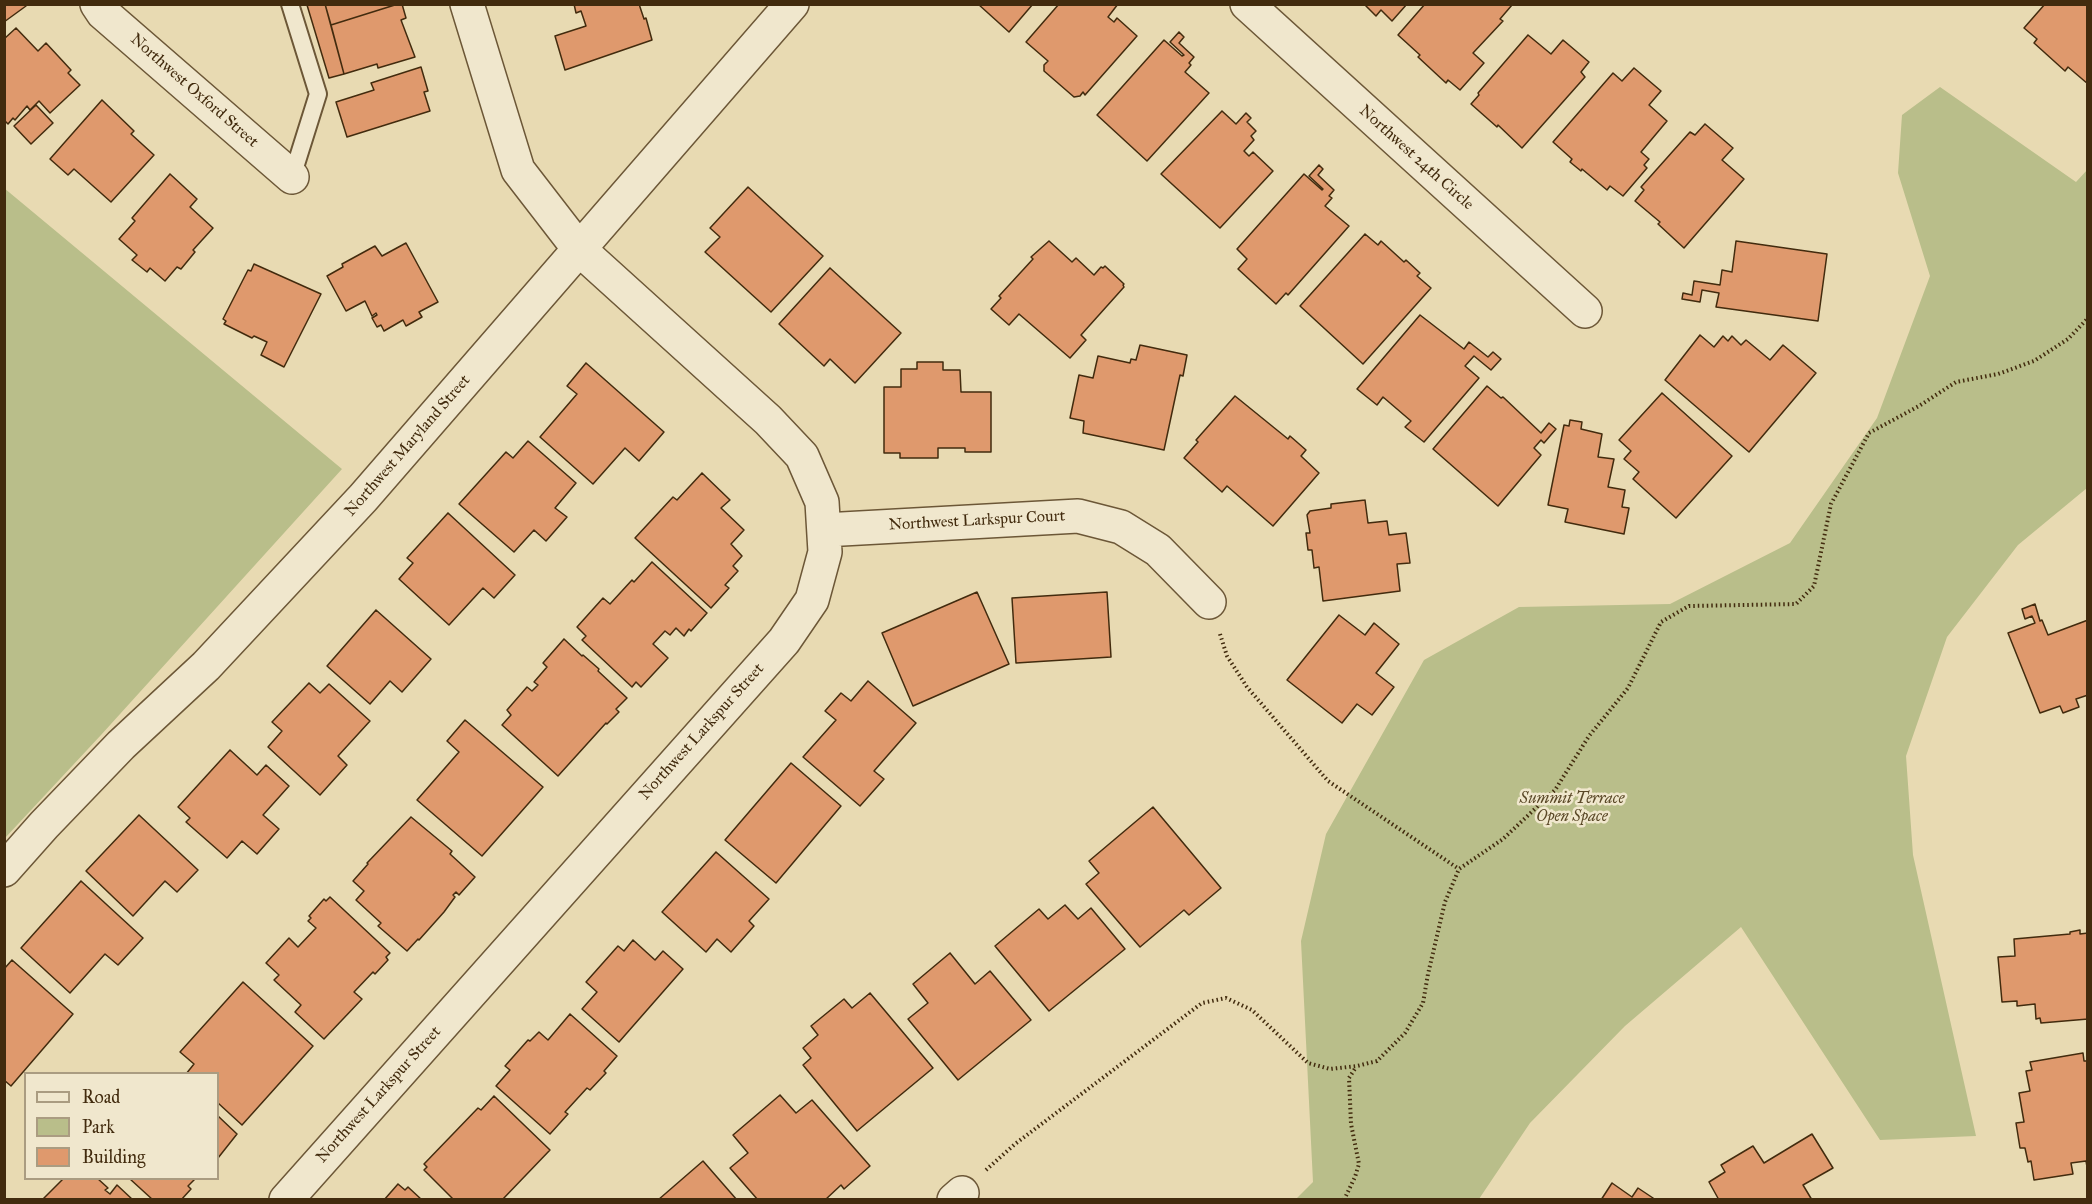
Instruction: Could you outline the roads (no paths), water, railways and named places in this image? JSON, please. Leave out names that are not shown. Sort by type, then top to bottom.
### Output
[{"type":"street","name":"Northwest Oxford Street","points":[[97,4],[103,12],[292,177]]},
{"type":"street","name":"Northwest Larkspur Street","points":[[286,1200],[784,640],[812,600],[825,552],[822,502],[802,456],[768,420],[579,249],[518,170],[467,4]]},
{"type":"street","name":"Northwest Maryland Street","points":[[4,870],[121,745],[206,666],[363,498],[792,4]]},
{"type":"street","name":"Northwest 24th Circle","points":[[1247,4],[1585,311]]},
{"type":"street","name":"Northwest Larkspur Court","points":[[824,530],[1078,516],[1121,527],[1158,550],[1209,602]]},
{"type":"lane","points":[[290,4],[318,94],[292,177]]},
{"type":"park label","name":"Summit Terrace Open Space","points":[[1572,808]]}]
